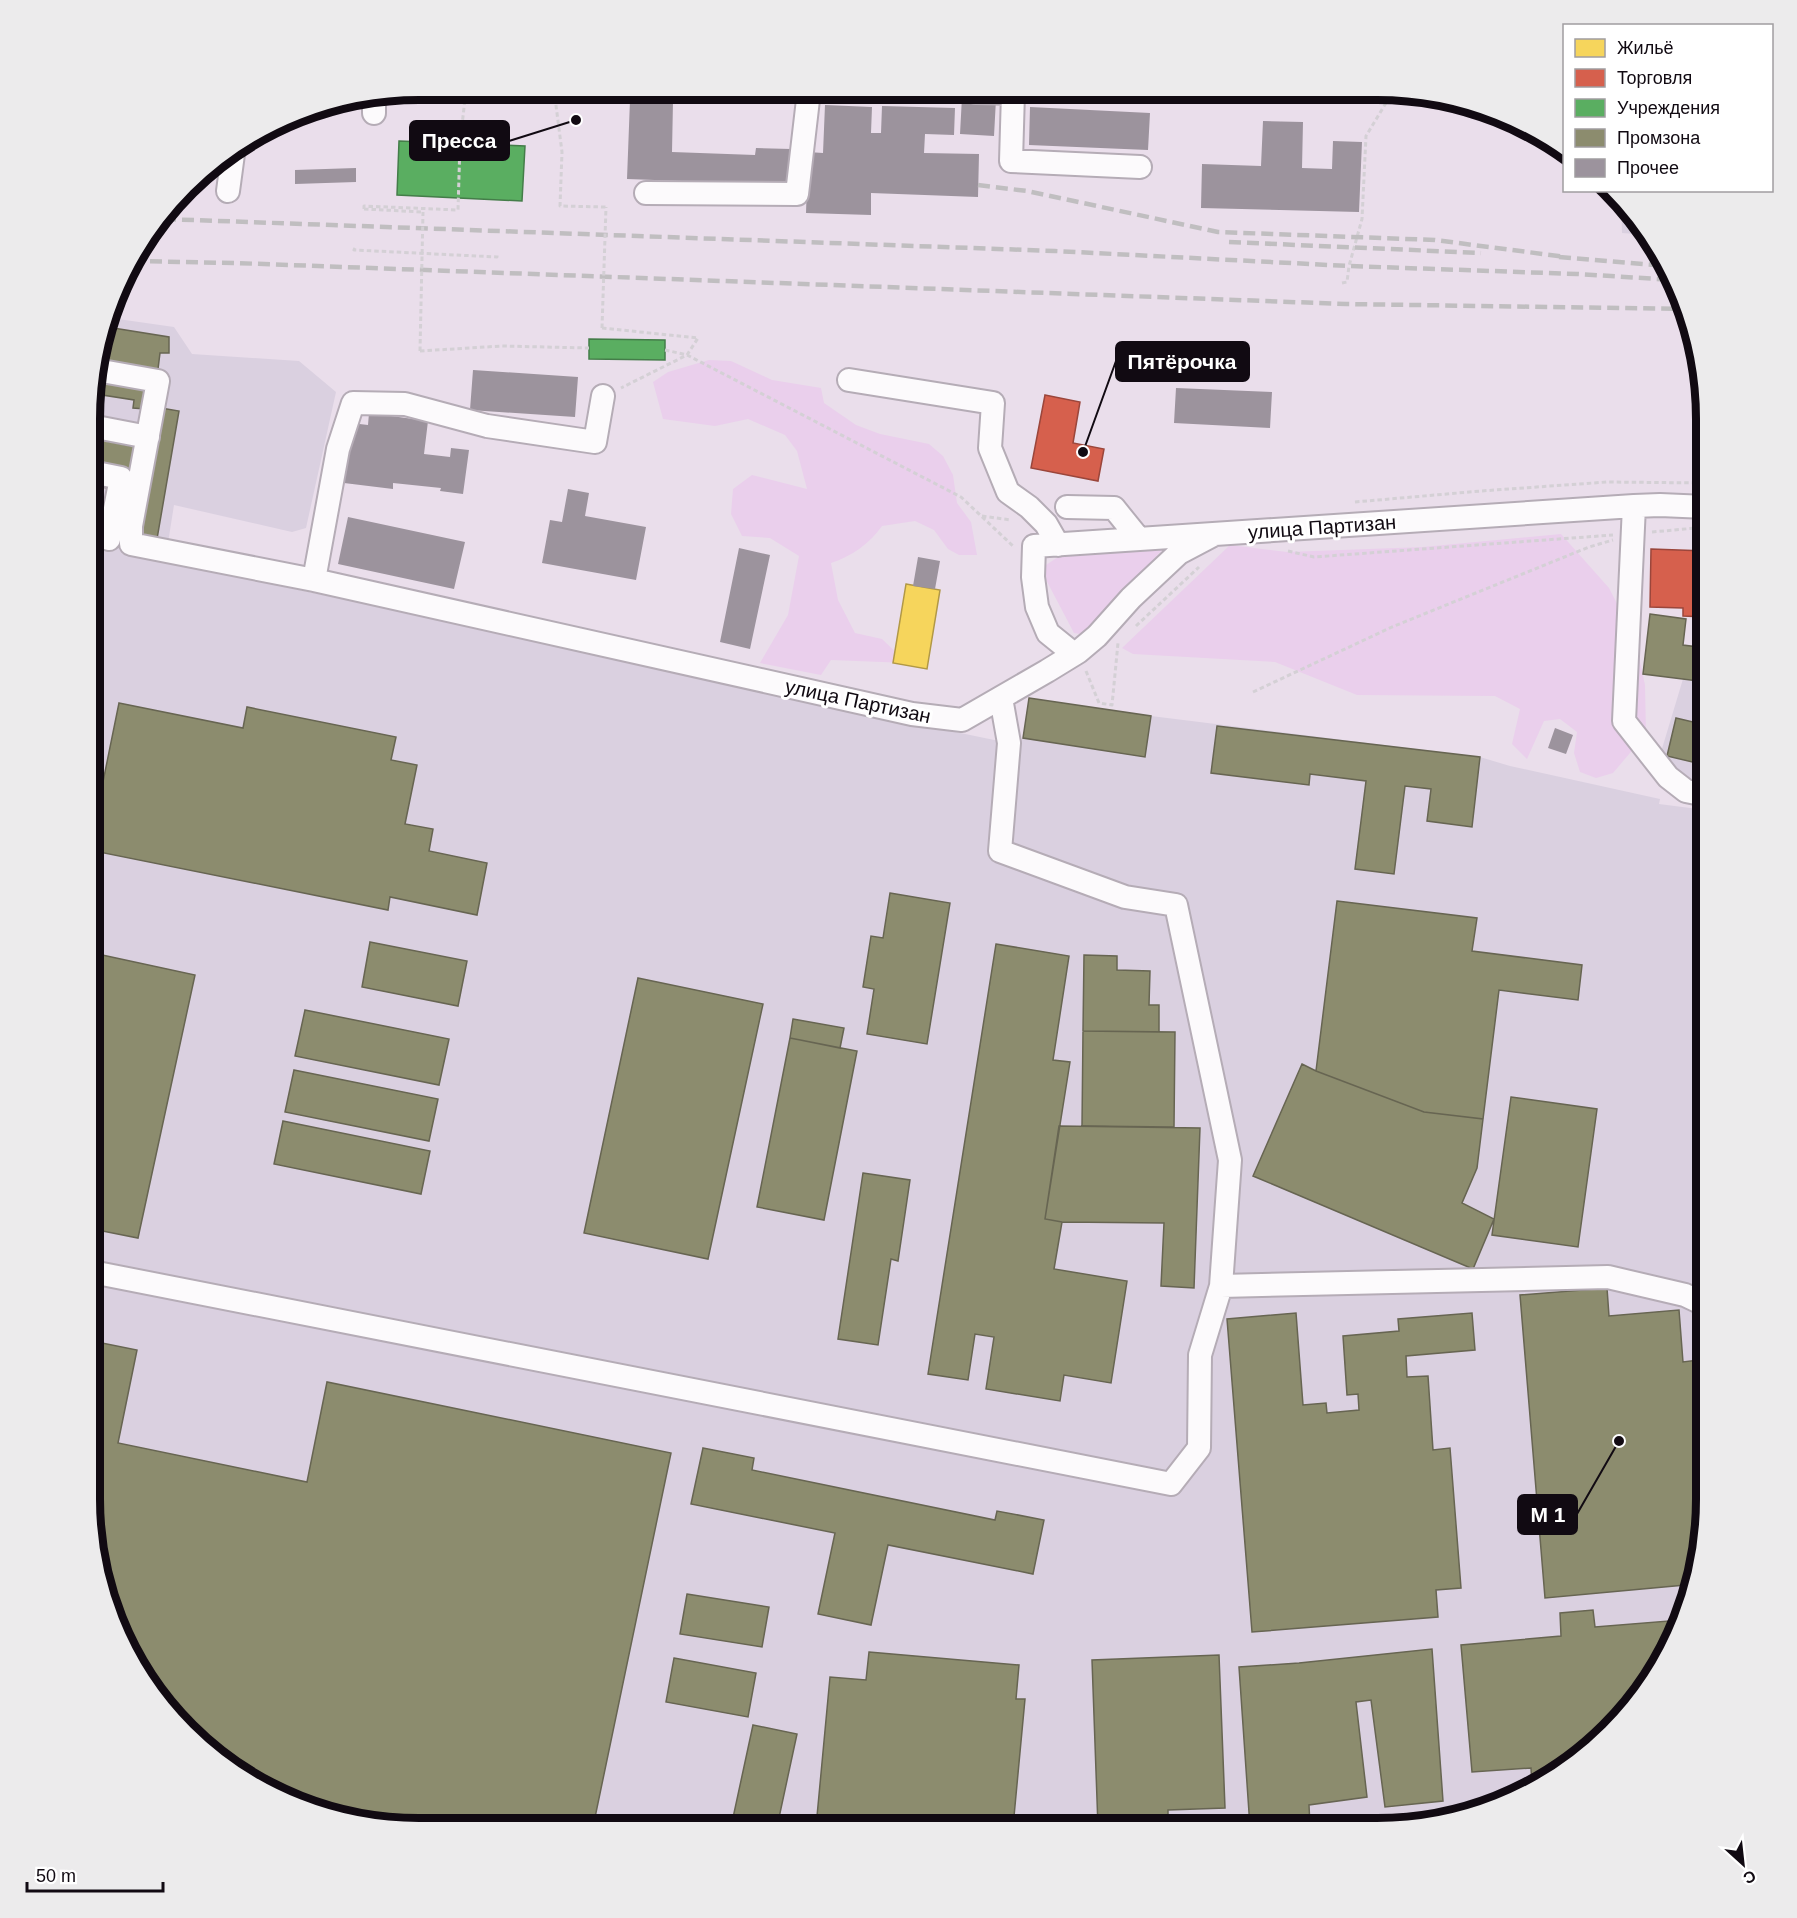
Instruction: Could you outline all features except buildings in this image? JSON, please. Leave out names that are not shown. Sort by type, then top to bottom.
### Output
[{"type":"street","points":[[646,193],[797,194],[808,100]]},
{"type":"street","points":[[1012,100],[1011,161],[1140,167]]},
{"type":"street","points":[[228,191],[232,161]]},
{"type":"street","points":[[104,371],[158,381],[131,526],[131,544]]},
{"type":"street","points":[[849,380],[993,403],[990,448],[1008,492],[1029,507],[1046,524],[1058,545]]},
{"type":"street","points":[[314,580],[338,449],[353,403],[405,404],[487,426],[595,442],[603,396]]},
{"type":"street","points":[[100,428],[148,437]]},
{"type":"street","points":[[100,474],[121,478],[102,538]]},
{"type":"street","points":[[1634,506],[1624,721],[1668,777],[1686,791],[1696,793]]},
{"type":"street","name":"улица Партизан","points":[[102,538],[314,580],[912,714],[962,720],[1066,663],[1048,633],[1037,607],[1033,577],[1034,546],[1634,506],[1696,507]]},
{"type":"street","points":[[1067,507],[1114,507],[1139,539]]},
{"type":"street","points":[[1066,663],[1097,636],[1131,598],[1179,554],[1215,534]]},
{"type":"street","points":[[100,1274],[1171,1484],[1199,1448],[1200,1355],[1221,1286],[1230,1160],[1176,905],[1125,897],[1000,851],[1009,743],[1001,698]]},
{"type":"street","points":[[1221,1286],[1608,1277],[1685,1295],[1696,1300]]},
{"type":"path","points":[[464,100],[458,210],[364,206],[364,209],[423,212],[420,351],[502,345],[589,348]]},
{"type":"path","points":[[555,100],[562,152],[560,206],[606,207],[602,328],[698,338],[687,355],[603,396]]},
{"type":"path","points":[[1342,283],[1347,282],[1362,219],[1366,136],[1387,100]]},
{"type":"path","points":[[355,248],[354,250],[423,254],[497,257],[497,254]]},
{"type":"path","points":[[665,350],[687,355],[961,497],[1017,549]]},
{"type":"path","points":[[1348,503],[1481,490],[1598,483],[1696,483]]},
{"type":"path","points":[[1585,528],[1585,537]]},
{"type":"path","points":[[1279,548],[1314,557],[1696,529]]},
{"type":"path","points":[[1253,692],[1392,627],[1589,547],[1633,534]]},
{"type":"path","points":[[1327,550],[1327,556]]},
{"type":"path","points":[[1136,626],[1206,561]]},
{"type":"path","points":[[1066,663],[1099,703],[1112,705],[1118,642]]},
{"type":"path","points":[[1105,704],[1105,709]]},
{"type":"shaded area","points":[[1621,214],[1637,234],[1622,233]]},
{"type":"shaded area","points":[[116,319],[174,327],[192,354],[299,361],[336,392],[306,528],[292,532],[174,505],[165,562],[447,621],[731,686],[1009,743],[1017,744],[1023,738],[1029,698],[1151,716],[1480,757],[1510,766],[1660,799],[1659,804],[1696,809],[1696,1519],[1694,1540],[1680,1601],[1664,1639],[1643,1676],[1603,1724],[1572,1752],[1537,1775],[1480,1801],[1460,1807],[1419,1815],[1377,1818],[399,1817],[357,1811],[317,1801],[279,1785],[242,1764],[194,1724],[166,1693],[143,1658],[117,1601],[111,1581],[103,1540],[100,1498],[100,420],[103,378]]},
{"type":"shaded area","points":[[709,360],[731,361],[772,380],[821,388],[824,403],[856,425],[880,434],[929,444],[943,456],[953,475],[957,503],[971,522],[977,555],[959,555],[948,549],[934,530],[915,521],[882,526],[860,549],[831,563],[838,600],[855,633],[882,639],[907,663],[831,660],[821,675],[760,663],[788,615],[799,556],[770,538],[742,536],[731,514],[733,489],[752,475],[807,489],[797,451],[785,435],[748,419],[715,426],[663,419],[653,382],[668,372]]},
{"type":"shaded area","points":[[1561,534],[1609,588],[1635,639],[1645,685],[1646,734],[1613,773],[1596,778],[1580,772],[1574,753],[1577,732],[1560,719],[1544,721],[1527,759],[1512,744],[1520,709],[1495,696],[1357,695],[1275,662],[1133,654],[1122,648],[1230,545],[1287,552],[1423,547]]},
{"type":"shaded area","points":[[1163,549],[1089,630],[1080,634],[1074,633],[1043,574],[1046,565],[1058,557],[1084,553]]},
{"type":"shaded area","points":[[1683,679],[1696,681],[1696,787],[1661,752]]},
{"type":"railway","points":[[978,185],[1027,191],[1218,232],[1435,240],[1566,257]]},
{"type":"railway","points":[[171,219],[1055,251],[1664,279]]},
{"type":"railway","points":[[1229,242],[1481,253]]},
{"type":"railway","points":[[1559,257],[1657,265]]},
{"type":"railway","points":[[142,261],[1346,304],[1677,309]]},
{"type":"place","name":"Пресса","points":[[576,120]]},
{"type":"place","name":"Пятёрочка","points":[[1083,452]]},
{"type":"place","name":"M 1","points":[[1619,1441]]}]
